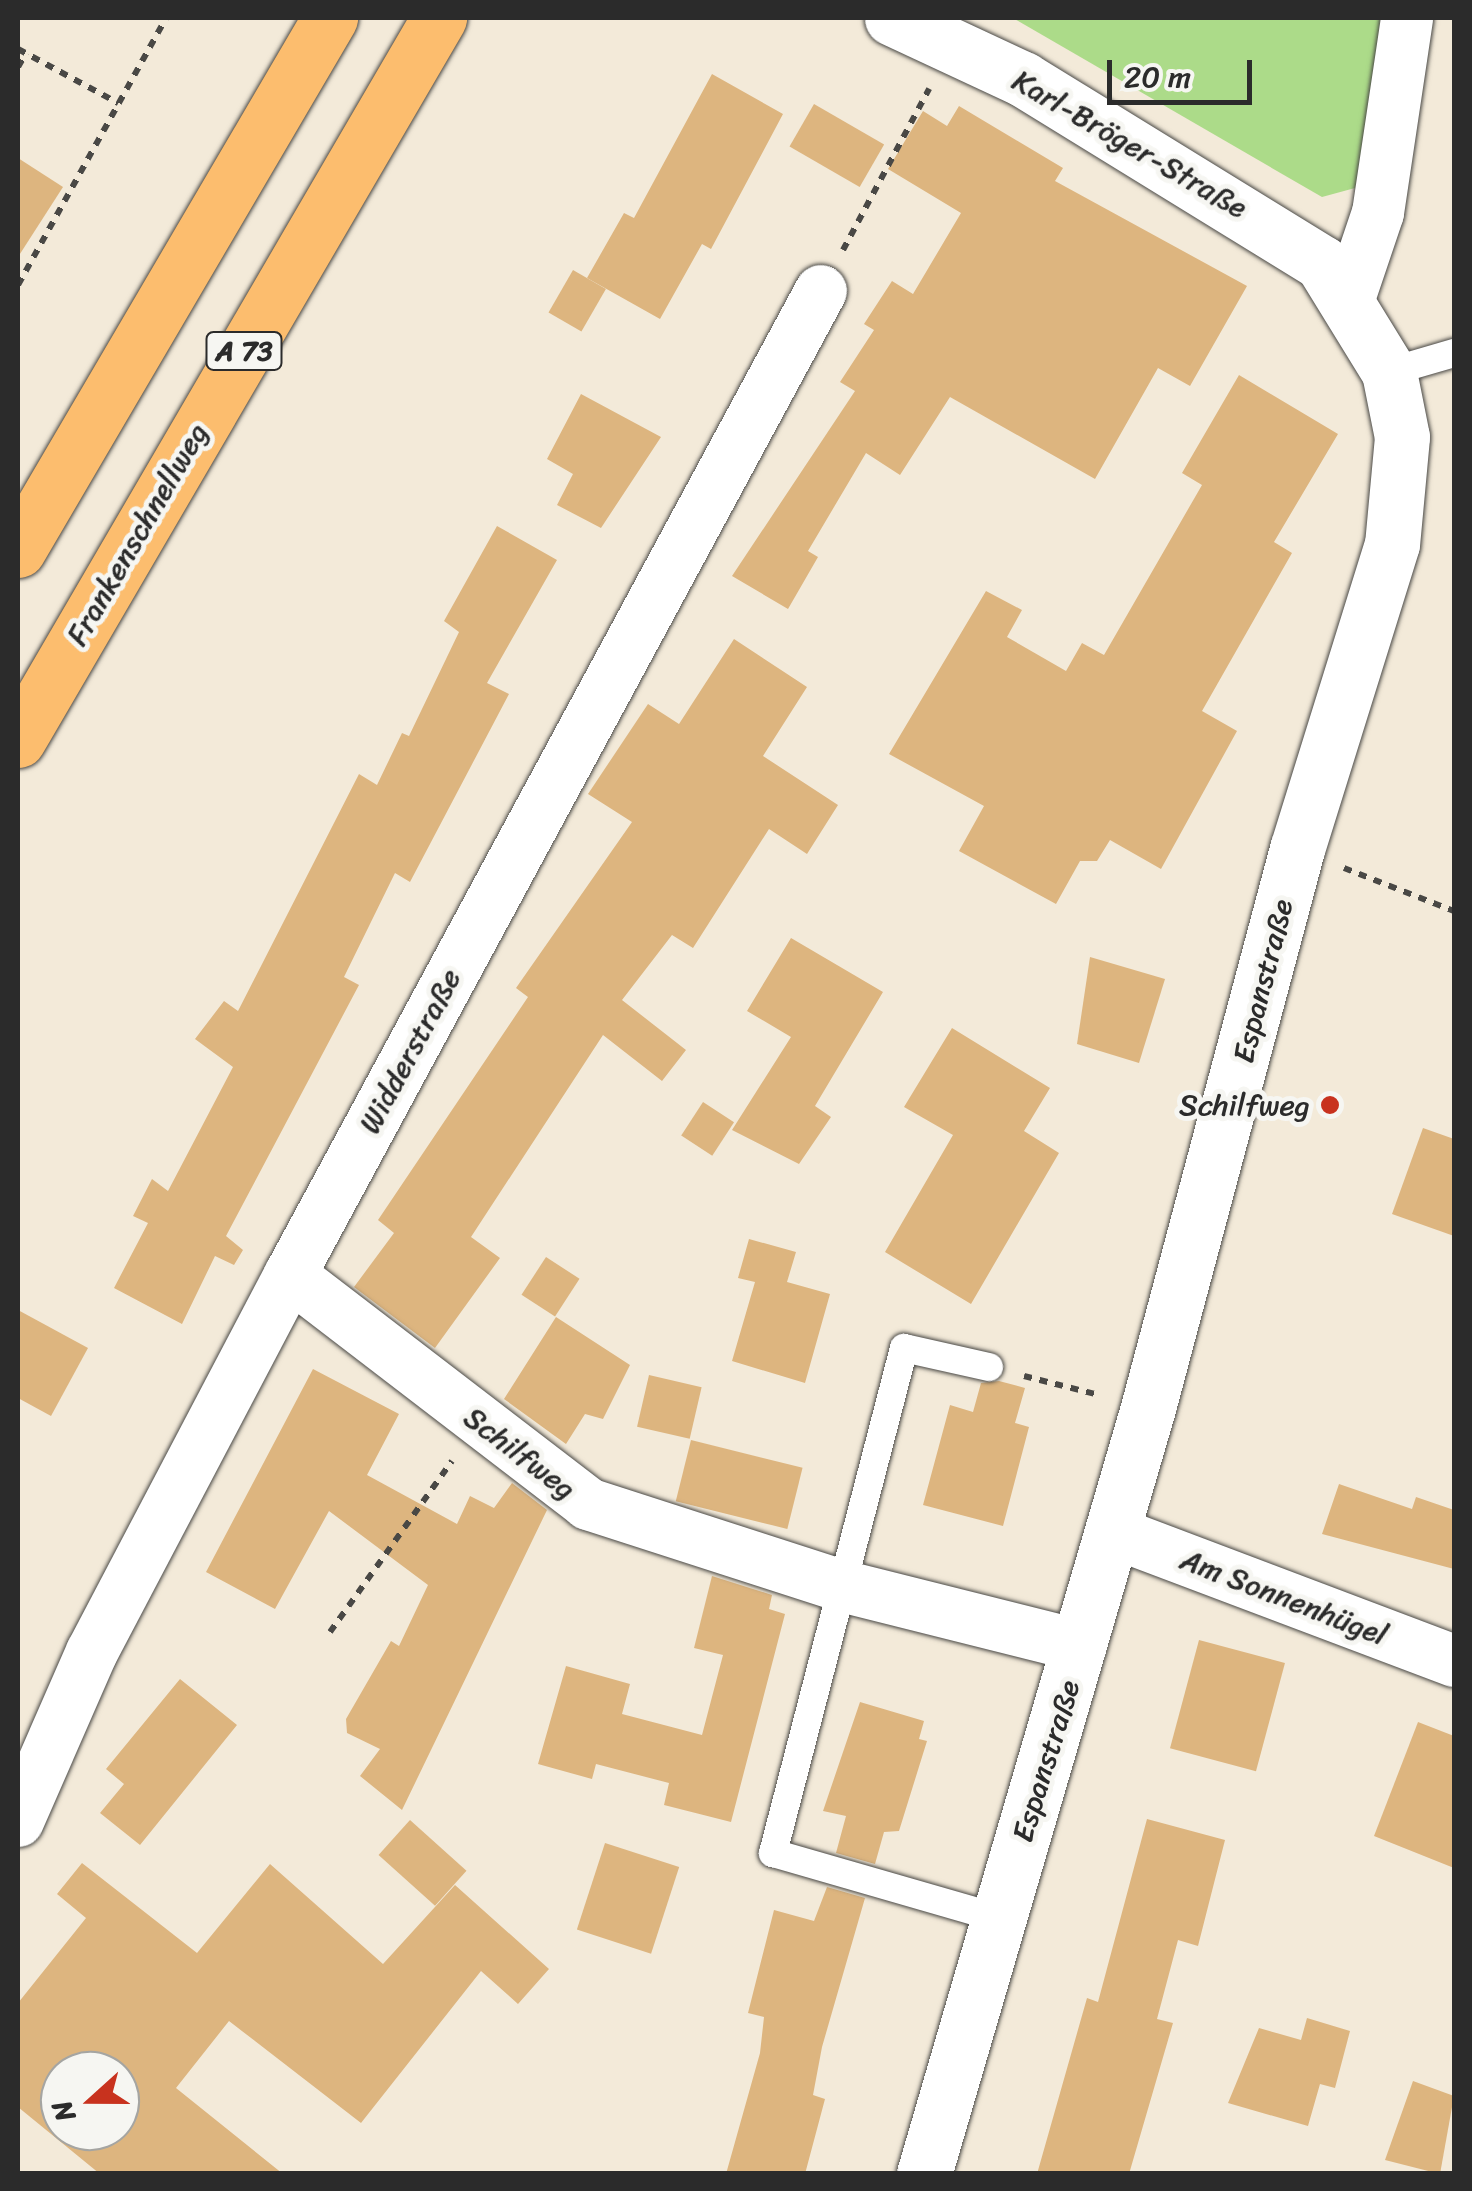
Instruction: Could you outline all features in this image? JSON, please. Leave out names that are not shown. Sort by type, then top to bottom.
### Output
[{"type":"highway","points":[[18,550],[330,18]]},
{"type":"highway","name":"Frankenschnellweg","points":[[18,740],[439,18]]},
{"type":"street","name":"Karl-Bröger-Straße","points":[[892,18],[953,44],[1279,231],[1350,296]]},
{"type":"street","points":[[1350,296],[1378,212],[1407,18]]},
{"type":"street","name":"Widderstraße","points":[[18,1821],[92,1652],[290,1274],[822,291]]},
{"type":"street","name":"Espanstraße","points":[[924,2174],[1081,1646],[1297,850],[1392,544],[1402,438],[1389,372],[1350,296]]},
{"type":"street","name":"Schilfweg","points":[[290,1274],[588,1504],[842,1586],[1081,1646]]},
{"type":"street","name":"Am Sonnenhügel","points":[[1113,1532],[1454,1660]]},
{"type":"lane","points":[[1389,372],[1454,353]]},
{"type":"lane","points":[[988,1367],[904,1348],[774,1853],[998,1918]]},
{"type":"path","points":[[18,285],[166,18]]},
{"type":"path","points":[[822,291],[953,44]]},
{"type":"path","points":[[18,49],[118,103]]},
{"type":"path","points":[[18,67],[26,53]]},
{"type":"path","points":[[1297,850],[1454,912]]},
{"type":"path","points":[[988,1367],[1148,1408]]},
{"type":"path","points":[[330,1632],[479,1423]]},
{"type":"green space","points":[[1013,18],[1380,18],[1377,95],[1355,188],[1322,197]]},
{"type":"building","points":[[712,74],[783,114],[711,249],[702,244],[660,319],[587,278],[624,213],[634,218]]},
{"type":"building","points":[[814,104],[884,144],[860,187],[790,146]]},
{"type":"building","points":[[959,106],[1063,168],[1055,181],[1247,286],[1190,386],[1158,368],[1095,479],[950,397],[900,475],[866,453],[808,551],[818,557],[788,609],[732,576],[855,391],[840,382],[874,330],[864,324],[892,281],[913,294],[961,213],[888,169],[923,111],[947,126]]},
{"type":"building","points":[[18,158],[63,187],[18,257]]},
{"type":"building","points":[[573,270],[606,289],[581,331],[548,312]]},
{"type":"building","points":[[1239,375],[1338,434],[1274,542],[1292,553],[1202,711],[1237,731],[1161,869],[1110,840],[1097,861],[1080,861],[1056,904],[959,851],[984,806],[889,754],[986,591],[1022,610],[1007,637],[1066,671],[1082,643],[1104,655],[1202,485],[1182,473]]},
{"type":"building","points":[[581,394],[661,437],[601,528],[557,505],[573,474],[547,459]]},
{"type":"building","points":[[497,526],[557,560],[487,683],[509,694],[410,882],[395,873],[344,977],[359,985],[226,1236],[243,1250],[234,1265],[215,1256],[182,1324],[114,1288],[148,1223],[133,1216],[152,1179],[168,1191],[233,1067],[195,1039],[224,1001],[238,1011],[359,774],[377,785],[402,733],[409,736],[459,632],[444,621]]},
{"type":"building","points":[[734,639],[807,687],[763,756],[838,805],[807,854],[769,829],[693,948],[672,935],[622,1000],[686,1050],[662,1081],[603,1035],[471,1237],[500,1258],[435,1348],[354,1287],[394,1233],[378,1220],[528,997],[516,988],[632,822],[588,794],[648,704],[679,724]]},
{"type":"building","points":[[791,938],[883,992],[815,1106],[831,1117],[799,1164],[732,1130],[791,1037],[747,1011]]},
{"type":"building","points":[[1090,957],[1165,979],[1139,1063],[1077,1044]]},
{"type":"building","points":[[952,1028],[1050,1088],[1024,1131],[1059,1153],[971,1304],[885,1252],[953,1135],[904,1107]]},
{"type":"building","points":[[703,1102],[734,1122],[712,1156],[681,1136]]},
{"type":"building","points":[[1423,1128],[1454,1139],[1454,1236],[1392,1214]]},
{"type":"building","points":[[749,1239],[796,1252],[787,1282],[830,1294],[805,1383],[732,1361],[755,1282],[738,1278]]},
{"type":"building","points":[[546,1257],[580,1279],[555,1317],[521,1295]]},
{"type":"building","points":[[18,1310],[88,1348],[51,1416],[18,1398]]},
{"type":"building","points":[[556,1317],[630,1365],[603,1419],[585,1414],[566,1444],[504,1399]]},
{"type":"building","points":[[313,1369],[399,1414],[367,1475],[457,1524],[470,1496],[494,1508],[512,1483],[547,1510],[402,1810],[360,1776],[380,1749],[347,1733],[346,1719],[391,1641],[399,1646],[428,1585],[329,1511],[275,1609],[206,1572]]},
{"type":"building","points":[[649,1375],[702,1387],[690,1439],[637,1427]]},
{"type":"building","points":[[999,1381],[1025,1388],[1015,1423],[1029,1427],[1003,1526],[923,1505],[950,1405],[973,1412],[981,1383]]},
{"type":"building","points":[[691,1440],[803,1468],[787,1529],[676,1501]]},
{"type":"building","points":[[1339,1484],[1412,1509],[1416,1497],[1454,1510],[1454,1569],[1322,1534]]},
{"type":"building","points":[[712,1576],[772,1595],[769,1609],[785,1614],[731,1822],[664,1805],[669,1783],[596,1764],[592,1779],[538,1764],[566,1666],[630,1684],[622,1714],[702,1735],[723,1655],[694,1648]]},
{"type":"building","points":[[1199,1640],[1285,1663],[1256,1771],[1170,1748]]},
{"type":"building","points":[[180,1679],[237,1725],[140,1845],[100,1813],[124,1784],[106,1769]]},
{"type":"building","points":[[860,1702],[924,1721],[919,1739],[927,1741],[899,1831],[884,1832],[875,1864],[836,1853],[846,1816],[823,1811]]},
{"type":"building","points":[[1418,1722],[1454,1736],[1454,1868],[1374,1836]]},
{"type":"building","points":[[1147,1819],[1225,1840],[1198,1946],[1178,1940],[1157,2019],[1173,2023],[1129,2174],[1037,2174],[1087,1998],[1098,2002]]},
{"type":"building","points":[[410,1820],[466,1871],[435,1906],[379,1855]]},
{"type":"building","points":[[605,1843],[679,1867],[651,1954],[577,1930]]},
{"type":"building","points":[[82,1863],[197,1953],[270,1864],[383,1964],[455,1885],[549,1969],[518,2004],[481,1971],[361,2123],[229,2021],[176,2088],[283,2174],[100,2174],[72,2151],[140,2151],[140,2051],[40,2051],[40,2125],[18,2107],[18,2003],[86,1918],[57,1894]]},
{"type":"building","points":[[827,1887],[865,1898],[822,2047],[813,2095],[825,2099],[805,2174],[726,2174],[760,2053],[764,2017],[748,2013],[774,1910],[814,1921]]},
{"type":"building","points":[[1307,2018],[1350,2031],[1335,2088],[1320,2084],[1308,2126],[1228,2103],[1259,2028],[1301,2040]]},
{"type":"building","points":[[1413,2081],[1454,2096],[1440,2174],[1385,2160]]},
{"type":"place","name":"Schilfweg","points":[[1330,1105]]}]
